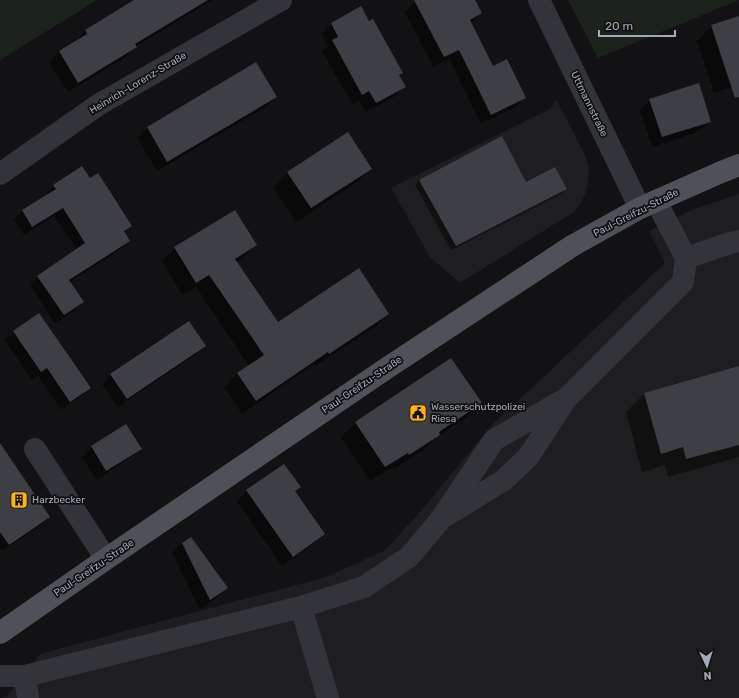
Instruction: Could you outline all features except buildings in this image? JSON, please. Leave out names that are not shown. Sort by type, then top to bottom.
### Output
[{"type":"main road","name":"Paul-Greifzu-Straße","points":[[0,633],[387,368],[572,246],[648,205],[739,165]]},
{"type":"street","name":"Heinrich-Lorenz-Straße","points":[[0,174],[98,105],[281,0]]},
{"type":"street","name":"Uttmannstraße","points":[[539,0],[648,205],[686,258]]},
{"type":"street","points":[[441,519],[504,480],[529,456],[567,398],[682,282],[686,258],[739,241]]},
{"type":"street","points":[[0,676],[24,676],[301,607],[364,587],[409,557],[441,519],[494,440],[567,398]]},
{"type":"street","points":[[35,449],[106,559]]},
{"type":"street","points":[[301,607],[328,698]]},
{"type":"street","points":[[24,676],[28,698]]},
{"type":"shaded area","points":[[0,0],[97,0],[0,60]]},
{"type":"shaded area","points":[[568,0],[739,0],[598,58]]},
{"type":"shaded area","points":[[556,99],[585,155],[589,169],[586,192],[581,203],[574,212],[460,283],[430,257],[391,188],[550,109]]},
{"type":"shaded area","points":[[739,194],[739,698],[0,698],[7,696],[40,654],[326,577],[384,551],[414,519],[492,425],[665,263],[649,231],[692,210]]},
{"type":"place","name":"Wasserschutzpolizei Riesa","points":[[418,413]]},
{"type":"place","name":"Harzbecker","points":[[19,500]]}]
